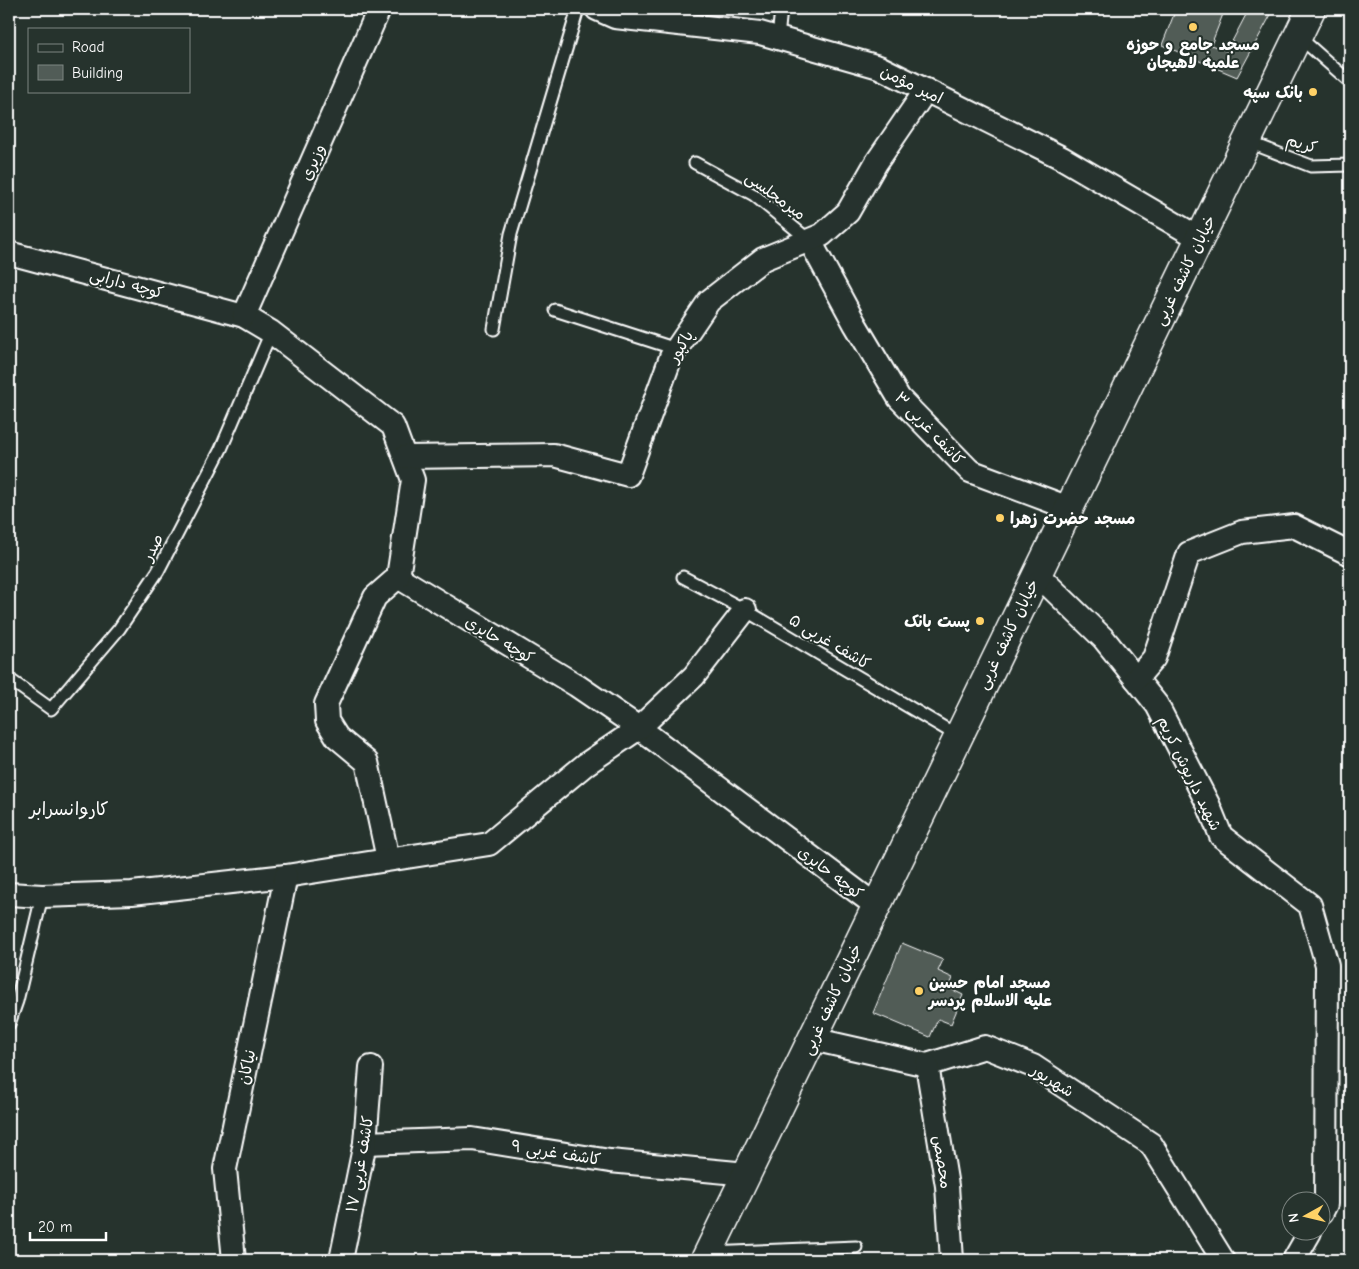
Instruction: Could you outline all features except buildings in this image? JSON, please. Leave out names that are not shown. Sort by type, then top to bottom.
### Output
[{"type":"main road","name":"خیابان کاشف غربی","points":[[706,1257],[1311,9]]},
{"type":"street","name":"وزیری","points":[[244,316],[379,9]]},
{"type":"street","name":"امیر مؤمن","points":[[597,9],[615,17],[760,33],[879,67],[1062,158],[1199,238]]},
{"type":"street","name":"پاکپور","points":[[405,457],[554,455],[628,475],[671,357],[709,301],[763,259],[810,241],[822,234],[848,212],[876,163],[926,90]]},
{"type":"street","name":"کاشف غربی ۳","points":[[810,241],[855,324],[899,398],[970,471],[1069,508]]},
{"type":"street","name":"کوچه دارابی","points":[[9,252],[244,316]]},
{"type":"street","points":[[244,316],[271,332],[393,426],[413,480],[398,577],[375,597],[326,704],[327,721],[337,738],[367,762],[388,859]]},
{"type":"street","points":[[1136,679],[1154,658],[1189,553],[1242,532],[1294,526],[1350,554]]},
{"type":"street","name":"شهید داریوش کریم","points":[[1036,574],[1104,638],[1157,705],[1208,804],[1221,836],[1310,905],[1327,965],[1326,1192]]},
{"type":"street","name":"کوچه حایری","points":[[398,577],[576,685],[639,728],[875,905]]},
{"type":"street","points":[[10,891],[42,896],[132,893],[286,876],[489,844],[586,764],[639,728],[694,676],[745,610]]},
{"type":"street","name":"نیاکان","points":[[234,1260],[225,1169],[286,876]]},
{"type":"street","points":[[812,1039],[927,1065]]},
{"type":"street","name":"شهریور","points":[[927,1065],[984,1047],[1041,1071],[1151,1144],[1223,1260]]},
{"type":"street","name":"محصص","points":[[927,1065],[948,1186],[952,1260]]},
{"type":"street","name":"کاشف غربی ۱۷","points":[[341,1260],[365,1143],[371,1067]]},
{"type":"street","name":"کاشف غربی ۹","points":[[365,1143],[472,1139],[610,1161],[747,1174]]},
{"type":"street","points":[[1294,1260],[1304,1242]]},
{"type":"lane","points":[[494,329],[511,234],[578,9]]},
{"type":"lane","points":[[778,38],[781,9]]},
{"type":"lane","points":[[1298,36],[1350,82]]},
{"type":"lane","name":"کریم","points":[[1246,141],[1311,166],[1350,165]]},
{"type":"lane","name":"میرمجلسی","points":[[695,163],[754,195],[810,241]]},
{"type":"lane","points":[[555,310],[676,349]]},
{"type":"lane","name":"صدر","points":[[9,679],[51,709],[119,629],[158,571],[221,449],[271,332]]},
{"type":"lane","name":"کاشف غربی ۵","points":[[683,577],[745,610],[958,736]]},
{"type":"lane","points":[[9,1024],[17,1001],[42,896]]},
{"type":"lane","points":[[706,1257],[764,1256],[856,1247]]},
{"type":"place","name":"مسجد جامع و حوزه علمیه لاهیجان","points":[[1193,27]]},
{"type":"place","name":"بانک سپه","points":[[1313,92]]},
{"type":"place","name":"مسجد حضرت زهرا","points":[[1000,518]]},
{"type":"place","name":"پست بانک","points":[[980,621]]},
{"type":"place","name":"مسجد امام حسین علیه الاسلام پردسر","points":[[919,991]]},
{"type":"district","name":"کاروانسرابر","points":[[69,809]]}]
